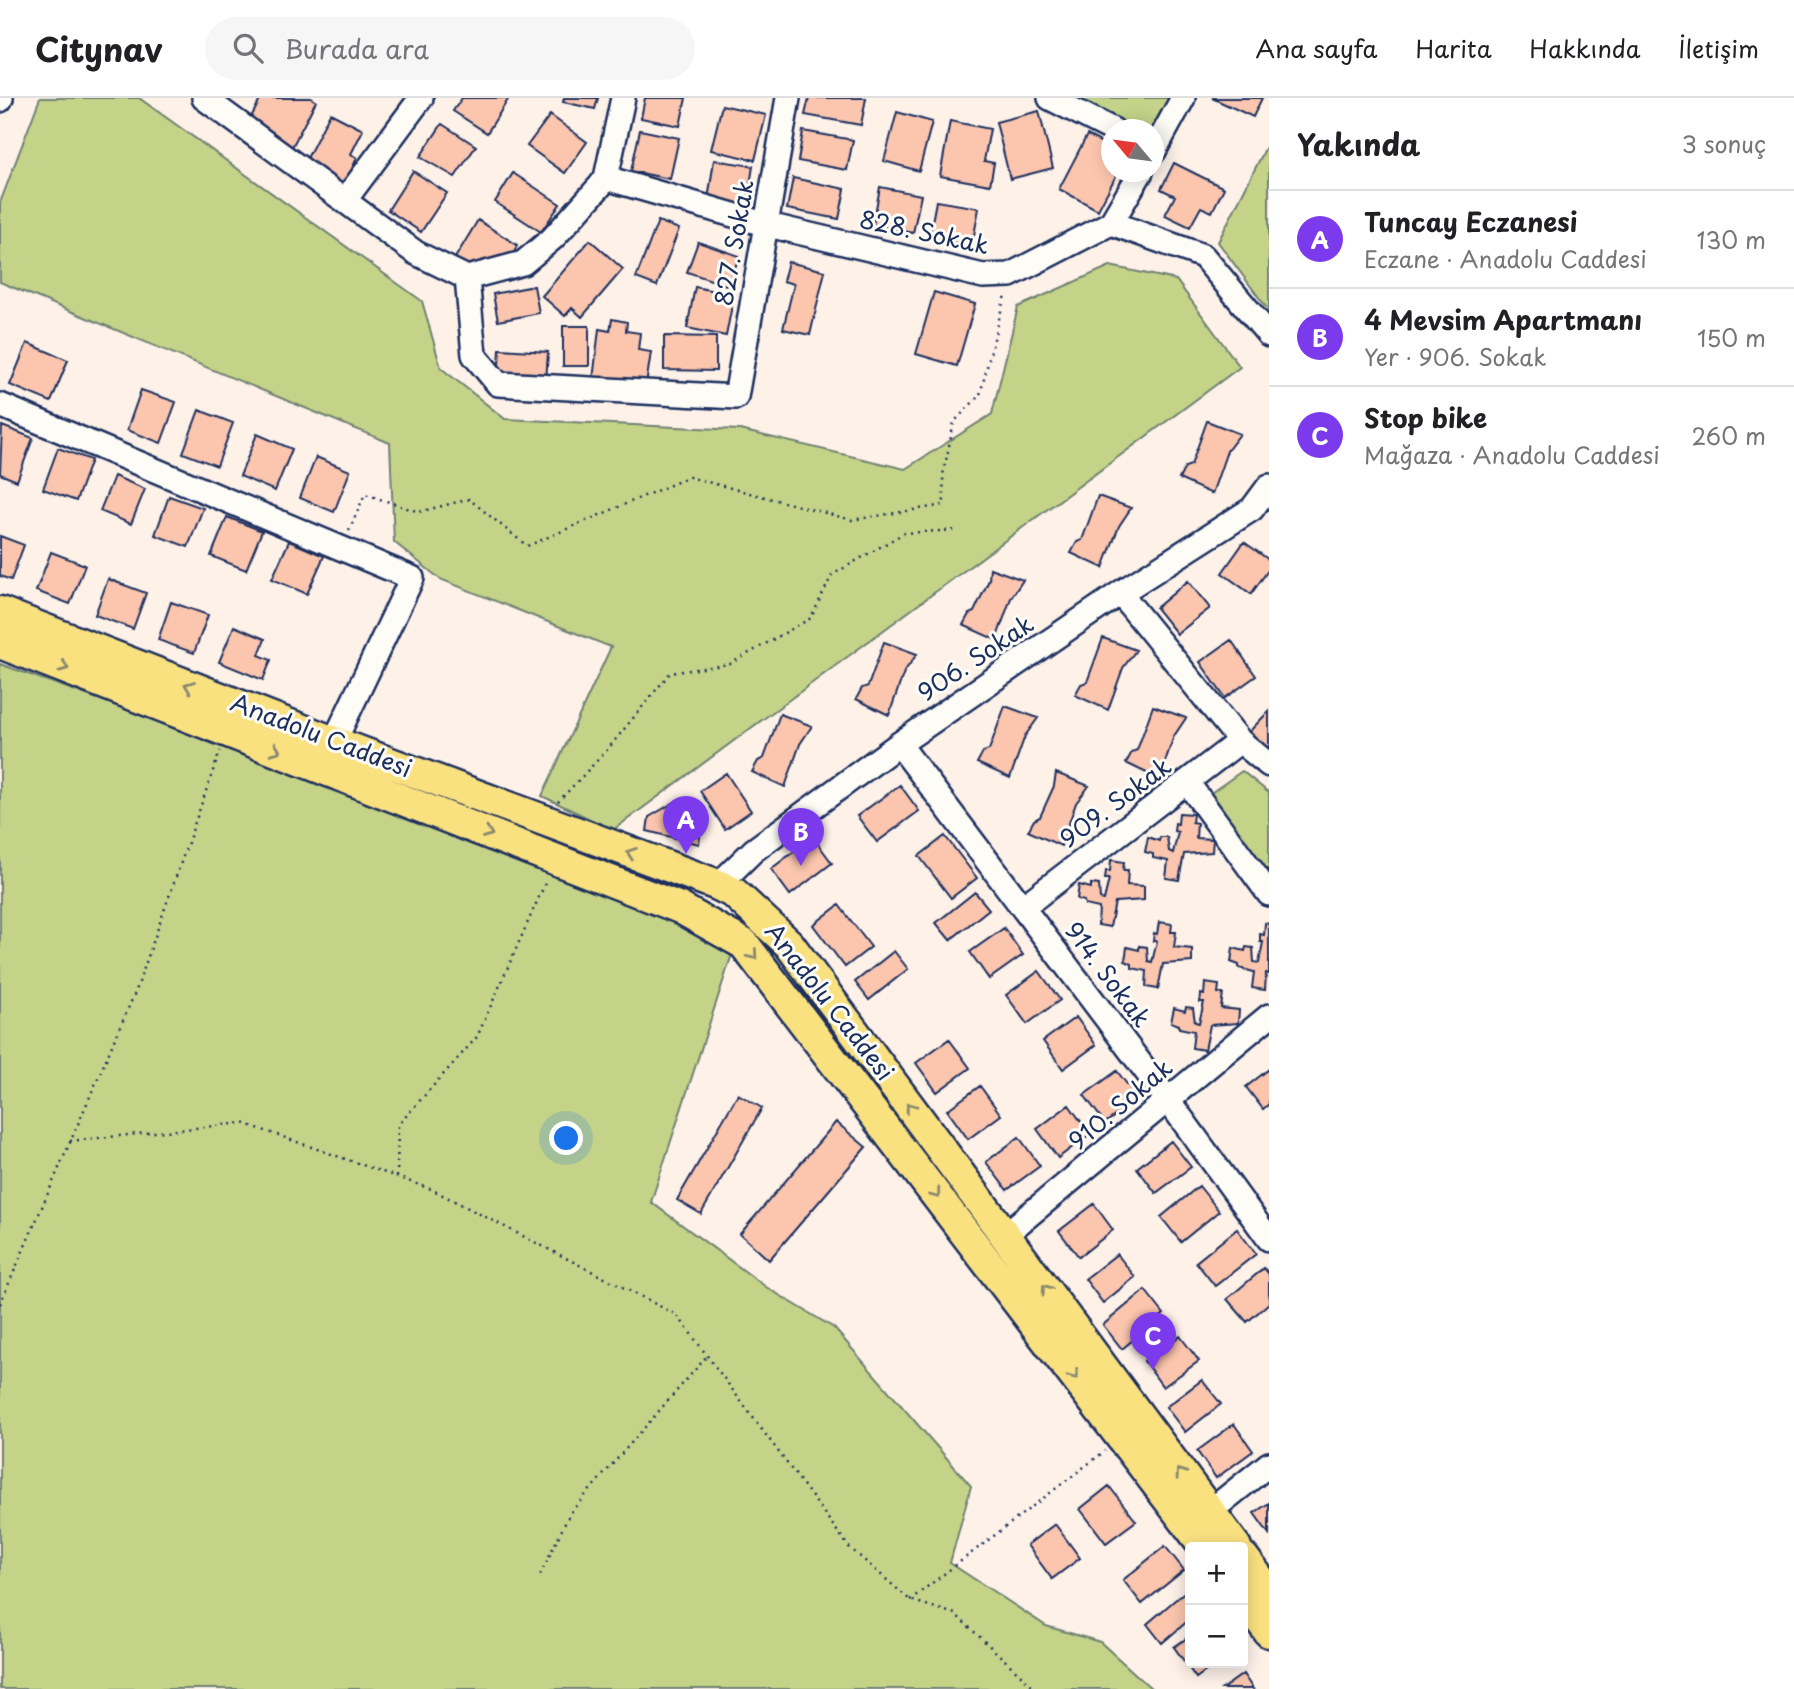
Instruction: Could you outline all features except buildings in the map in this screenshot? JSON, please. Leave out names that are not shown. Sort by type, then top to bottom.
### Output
[{"type":"main road","name":"Anadolu Caddesi","points":[[0,612],[334,743],[734,893],[789,944],[1006,1234],[1201,1528]]},
{"type":"main road","name":"Anadolu Caddesi","points":[[0,643],[680,908],[744,944],[1201,1528],[1227,1542]]},
{"type":"main road","points":[[1248,1564],[1269,1592]]},
{"type":"main road","points":[[1248,1604],[1269,1632]]},
{"type":"street","points":[[204,98],[416,253],[467,278],[523,263],[553,238],[606,178],[623,98]]},
{"type":"street","points":[[345,200],[421,98]]},
{"type":"street","name":"827. Sokak","points":[[467,278],[474,355],[498,384],[736,397],[788,98]]},
{"type":"street","points":[[1050,98],[1101,124]]},
{"type":"street","points":[[1164,132],[1183,98]]},
{"type":"street","name":"828. Sokak","points":[[606,178],[764,224],[983,276],[1010,275],[1111,223]]},
{"type":"street","points":[[1135,182],[1111,223],[1203,256],[1269,335]]},
{"type":"street","points":[[0,405],[412,578],[334,743]]},
{"type":"street","name":"906. Sokak","points":[[718,885],[754,850],[898,744],[1119,593],[1261,516],[1269,486]]},
{"type":"street","points":[[1119,593],[1240,741],[1269,765]]},
{"type":"street","name":"909. Sokak","points":[[1023,907],[1240,741]]},
{"type":"street","name":"914. Sokak","points":[[898,744],[1168,1100],[1269,1240]]},
{"type":"street","points":[[1187,782],[1269,894]]},
{"type":"street","name":"910. Sokak","points":[[1006,1234],[1269,1016]]},
{"type":"street","points":[[1201,1528],[1269,1464]]},
{"type":"path","points":[[341,548],[365,494],[419,512],[469,499],[527,546],[689,477],[852,520],[944,505],[943,475],[954,422],[980,395],[1010,275]]},
{"type":"path","points":[[541,819],[607,750],[670,673],[730,664],[811,618],[832,575],[904,533],[957,530]]},
{"type":"path","points":[[0,1304],[137,988],[225,730]]},
{"type":"path","points":[[397,1177],[398,1125],[477,1037],[548,877]]},
{"type":"path","points":[[70,1141],[243,1123],[430,1189],[677,1315],[849,1547],[910,1600],[955,1614],[1036,1689]]},
{"type":"path","points":[[540,1575],[570,1513],[707,1356]]},
{"type":"path","points":[[910,1600],[1113,1445]]},
{"type":"green space","points":[[40,98],[139,98],[422,301],[441,368],[505,419],[740,430],[905,469],[992,414],[1018,307],[1110,266],[1176,280],[1240,367],[613,830],[542,796],[611,647],[440,579],[394,542],[390,443],[0,282],[0,203]]},
{"type":"green space","points":[[1075,98],[1169,98],[1157,119],[1116,119]]},
{"type":"green space","points":[[1269,141],[1269,311],[1218,242]]},
{"type":"green space","points":[[0,664],[232,747],[677,921],[733,951],[651,1202],[766,1287],[834,1328],[971,1486],[950,1563],[1046,1626],[1100,1642],[1152,1689],[0,1689]]},
{"type":"green space","points":[[1242,771],[1269,793],[1269,874],[1208,795]]},
{"type":"place","name":"Tuncay Eczanesi","points":[[686,854]]},
{"type":"place","name":"4 Mevsim Apartmanı","points":[[801,866]]},
{"type":"place","name":"Stop bike","points":[[1153,1370]]}]
